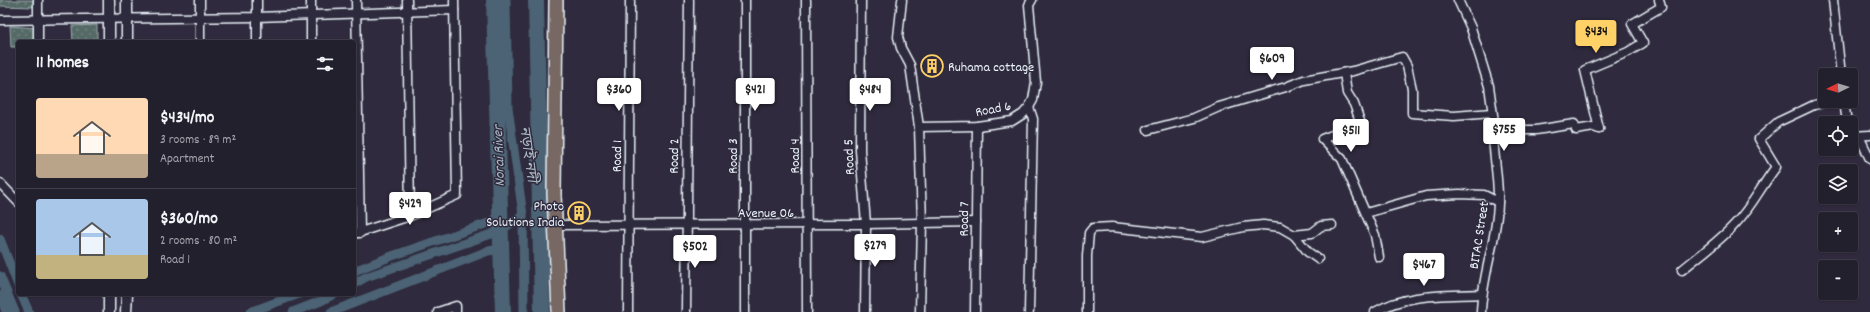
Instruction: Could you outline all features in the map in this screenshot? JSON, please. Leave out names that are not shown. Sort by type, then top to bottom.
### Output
[{"type":"main road","points":[[556,0],[555,225],[559,312]]},
{"type":"street","points":[[38,0],[38,40]]},
{"type":"street","points":[[109,0],[109,40]]},
{"type":"street","points":[[127,0],[127,40]]},
{"type":"street","points":[[200,0],[200,40]]},
{"type":"street","points":[[257,0],[258,40]]},
{"type":"street","points":[[311,0],[311,40]]},
{"type":"street","points":[[356,0],[357,234],[410,216],[456,196],[454,0]]},
{"type":"street","points":[[407,0],[410,216]]},
{"type":"street","name":"Road 1","points":[[628,312],[630,0]]},
{"type":"street","name":"Road 2","points":[[686,312],[685,225],[689,0]]},
{"type":"street","name":"Road 3","points":[[744,312],[745,0]]},
{"type":"street","name":"Road 4","points":[[806,0],[807,312]]},
{"type":"street","name":"Road 5","points":[[861,0],[860,150],[866,224],[865,312]]},
{"type":"street","points":[[902,0],[898,37],[901,48],[910,65],[920,127],[922,223],[920,312]]},
{"type":"street","name":"Road 6","points":[[920,127],[977,126],[1012,121],[1030,108],[1036,82],[1030,5],[1032,0]]},
{"type":"street","name":"BITAC Street","points":[[1458,0],[1471,28],[1489,86],[1495,130],[1493,136],[1498,202],[1494,235],[1481,294],[1481,312]]},
{"type":"street","points":[[1495,130],[1536,130],[1574,124],[1576,130],[1594,126],[1599,129],[1585,70],[1628,52],[1643,43],[1632,24],[1661,7],[1659,0]]},
{"type":"street","points":[[1833,0],[1841,68]]},
{"type":"street","points":[[0,20],[38,21],[127,18],[257,17],[407,10],[454,10]]},
{"type":"street","points":[[1148,130],[1194,118],[1226,104],[1286,87],[1304,80],[1344,73],[1402,57],[1407,66],[1412,89],[1412,113],[1454,116],[1492,113]]},
{"type":"street","points":[[1344,73],[1347,93],[1354,104],[1361,124],[1322,139],[1342,158],[1375,235],[1378,256]]},
{"type":"street","points":[[1682,270],[1735,224],[1753,202],[1765,181],[1776,167],[1759,139],[1778,122],[1818,104]]},
{"type":"street","points":[[1029,312],[1033,119],[1030,108]]},
{"type":"street","name":"Road 7","points":[[976,312],[977,126]]},
{"type":"street","points":[[1858,136],[1870,134]]},
{"type":"street","points":[[1858,141],[1870,159]]},
{"type":"street","points":[[0,183],[16,200]]},
{"type":"street","points":[[1366,213],[1426,196],[1459,194],[1484,195],[1498,202]]},
{"type":"street","name":"Avenue 06","points":[[555,225],[745,225],[976,222]]},
{"type":"street","points":[[1087,312],[1087,256],[1089,232],[1094,228],[1112,227],[1202,237],[1243,227],[1263,225],[1280,227],[1294,235],[1308,252],[1318,259]]},
{"type":"street","points":[[1294,235],[1312,233],[1321,226],[1332,225]]},
{"type":"street","points":[[1375,312],[1393,303],[1411,298],[1481,294]]},
{"type":"street","points":[[108,296],[109,312]]},
{"type":"street","points":[[126,312],[127,296]]},
{"type":"street","points":[[438,312],[456,306],[456,312]]},
{"type":"green space","points":[[0,0],[33,0],[33,7],[0,6]]},
{"type":"green space","points":[[97,25],[97,40],[73,40],[72,26]]},
{"type":"green space","points":[[10,26],[35,28],[34,40],[16,40],[16,47],[11,47]]},
{"type":"waterway","name":"Norai River","points":[[494,0],[503,312]]},
{"type":"waterway","name":"নড়াই নদী","points":[[506,0],[508,107],[523,215],[524,312]]},
{"type":"waterway","name":"Norai River","points":[[536,0],[542,312]]},
{"type":"waterway","points":[[356,283],[366,277],[500,231],[523,215]]},
{"type":"waterway","name":"Norai River","points":[[331,312],[488,251],[501,249],[500,219],[392,256],[356,270]]},
{"type":"waterway","points":[[0,239],[16,280]]},
{"type":"waterway","points":[[0,276],[15,312]]},
{"type":"waterway","points":[[0,295],[6,312]]},
{"type":"waterway","points":[[22,296],[29,312]]},
{"type":"waterway","points":[[250,312],[294,296]]},
{"type":"waterway","points":[[293,312],[330,296]]},
{"type":"place","name":"Ruhama cottage","points":[[932,66]]},
{"type":"place","name":"Photo Solutions India","points":[[579,213]]}]
